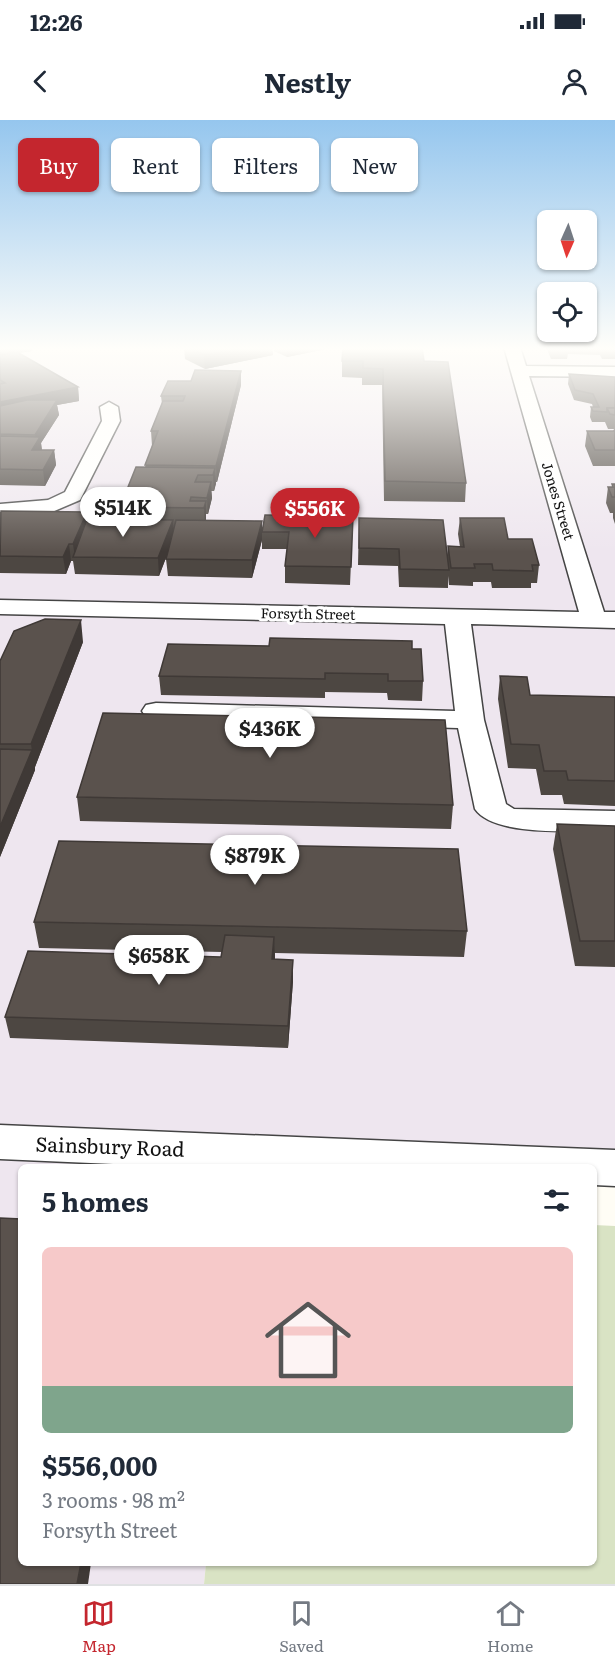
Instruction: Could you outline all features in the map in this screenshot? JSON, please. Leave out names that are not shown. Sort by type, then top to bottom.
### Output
[{"type":"street","points":[[0,510],[52,506],[73,495],[111,421],[110,415]]},
{"type":"street","name":"Jones Street","points":[[534,415],[604,620]]},
{"type":"street","name":"Forsyth Street","points":[[0,607],[604,620]]},
{"type":"street","points":[[458,617],[470,720],[491,809],[507,818],[615,821]]},
{"type":"street","points":[[156,711],[470,720]]},
{"type":"street","name":"Sainsbury Road","points":[[0,1142],[520,1164]]},
{"type":"street","name":"Sainsbury Road","points":[[597,1167],[615,1168]]},
{"type":"shaded area","points":[[0,415],[615,415],[615,1149],[230,1134],[235,1164],[18,1164],[18,1566],[206,1566],[204,1584],[0,1584]]},
{"type":"green space","points":[[597,1225],[615,1226],[615,1584],[204,1584],[206,1566],[597,1566]]},
{"type":"building","points":[[0,415],[47,415],[35,435],[0,434]]},
{"type":"building","points":[[157,415],[229,415],[216,466],[145,465],[158,431],[151,431]]},
{"type":"building","points":[[384,415],[456,415],[466,483],[385,481]]},
{"type":"building","points":[[587,431],[615,431],[615,450],[595,450]]},
{"type":"building","points":[[0,436],[40,437],[32,450],[54,450],[43,470],[0,469]]},
{"type":"building","points":[[136,467],[215,468],[213,475],[198,475],[195,482],[211,482],[207,498],[191,497],[190,501],[206,501],[204,508],[120,507]]},
{"type":"building","points":[[612,484],[615,484],[615,497],[612,497],[608,487],[613,487]]},
{"type":"building","points":[[1,511],[87,512],[73,544],[69,544],[63,557],[0,556]]},
{"type":"building","points":[[265,515],[353,516],[351,567],[285,566],[289,532],[262,532]]},
{"type":"building","points":[[359,518],[443,520],[449,570],[400,569],[399,549],[359,548]]},
{"type":"building","points":[[460,518],[504,518],[508,539],[532,539],[539,565],[532,565],[533,571],[493,570],[492,564],[474,564],[475,568],[451,568],[448,546],[464,547]]},
{"type":"building","points":[[87,519],[173,520],[158,558],[73,557]]},
{"type":"building","points":[[176,520],[262,521],[252,560],[166,559]]},
{"type":"building","points":[[45,619],[81,620],[31,744],[0,744],[0,661],[14,631]]},
{"type":"building","points":[[270,638],[412,641],[412,649],[421,649],[423,681],[388,681],[388,674],[325,673],[325,679],[159,676],[168,644],[269,646]]},
{"type":"building","points":[[500,676],[527,677],[530,695],[615,697],[615,781],[568,780],[566,771],[544,771],[539,745],[511,744]]},
{"type":"building","points":[[103,713],[445,720],[453,805],[77,797]]},
{"type":"building","points":[[0,749],[32,750],[0,827]]},
{"type":"building","points":[[557,824],[615,826],[615,941],[580,941]]},
{"type":"building","points":[[59,841],[458,849],[467,931],[34,922]]},
{"type":"building","points":[[225,935],[274,937],[272,959],[293,960],[288,1026],[5,1017],[28,951],[221,957]]},
{"type":"building","points":[[0,1218],[18,1219],[18,1566],[80,1566],[77,1584],[0,1584]]}]
